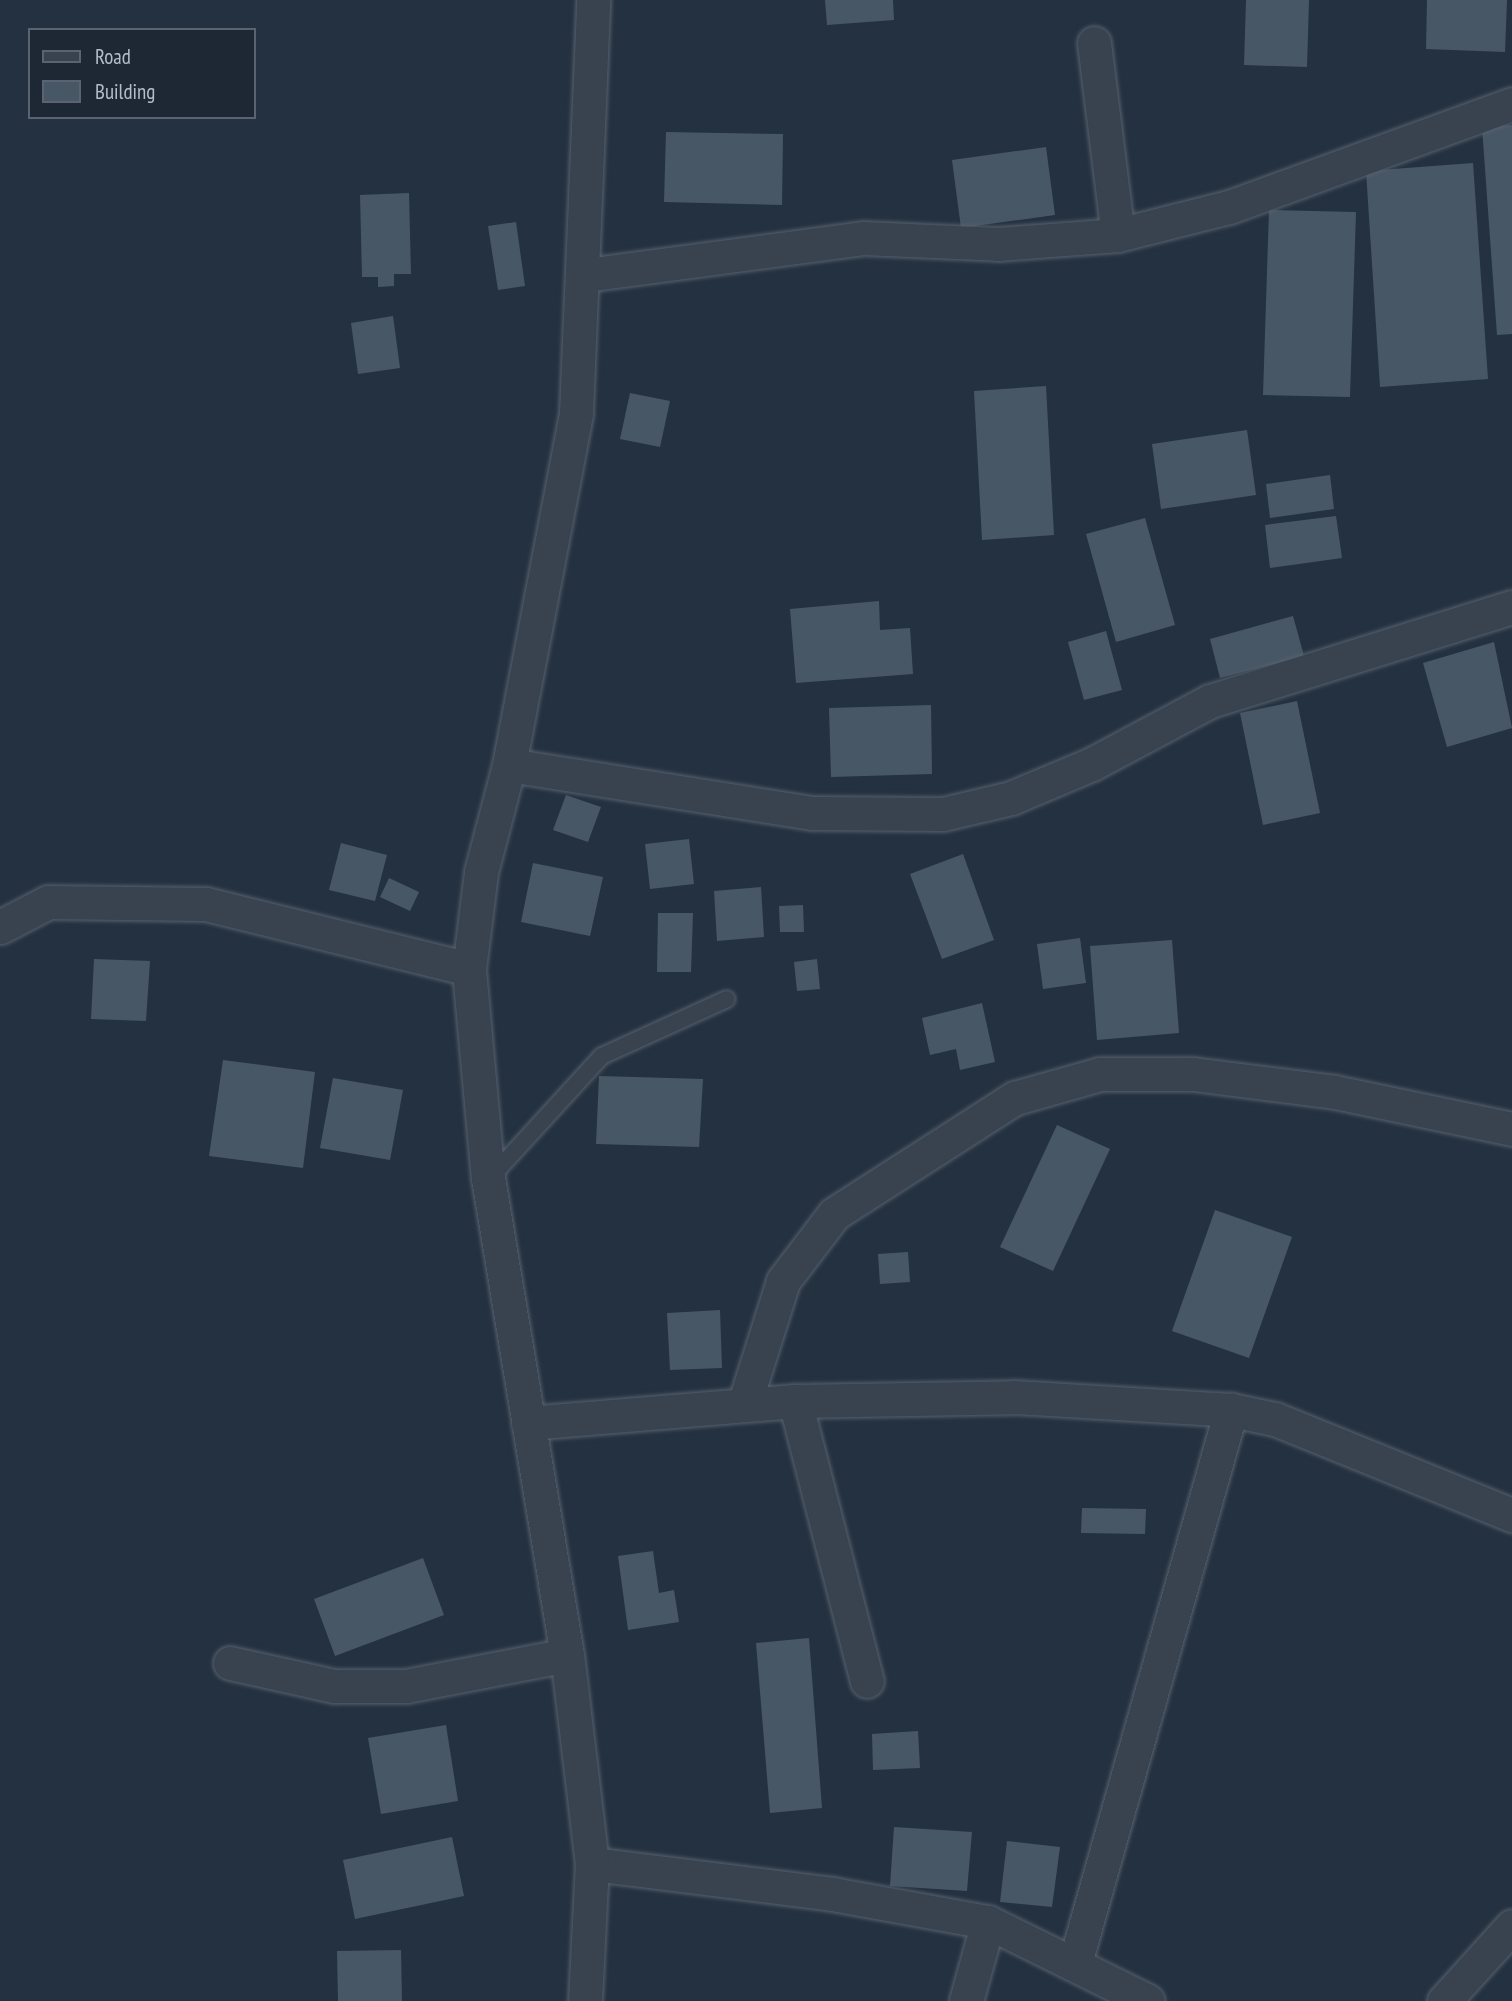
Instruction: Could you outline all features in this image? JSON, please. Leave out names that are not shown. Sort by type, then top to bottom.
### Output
[{"type":"street","points":[[585,2001],[592,1864],[567,1655],[488,1179],[469,969],[481,872],[509,765],[576,413],[586,275],[593,0]]},
{"type":"street","points":[[1094,43],[1118,234]]},
{"type":"street","points":[[586,275],[863,238],[998,244],[1118,234],[1229,207],[1512,104]]},
{"type":"street","points":[[509,765],[813,813],[943,814],[1011,798],[1092,764],[1210,701],[1512,607]]},
{"type":"street","points":[[0,927],[48,902],[206,905],[469,969]]},
{"type":"street","points":[[744,1405],[783,1281],[834,1214],[1014,1098],[1100,1074],[1193,1074],[1335,1093],[1512,1129]]},
{"type":"street","points":[[528,1423],[795,1401],[1014,1397],[1231,1410],[1275,1419],[1512,1515]]},
{"type":"street","points":[[795,1401],[867,1681]]},
{"type":"street","points":[[1075,1963],[1231,1410]]},
{"type":"street","points":[[230,1663],[334,1686],[405,1686],[567,1655]]},
{"type":"street","points":[[592,1864],[832,1894],[988,1922],[1148,2001]]},
{"type":"street","points":[[967,2001],[988,1922]]},
{"type":"street","points":[[1444,2001],[1512,1926]]},
{"type":"lane","points":[[488,1179],[602,1056],[727,999]]},
{"type":"building","points":[[825,0],[893,0],[894,20],[827,25]]},
{"type":"building","points":[[1246,0],[1309,0],[1307,67],[1244,65]]},
{"type":"building","points":[[1427,0],[1507,0],[1505,52],[1426,49]]},
{"type":"building","points":[[1512,125],[1512,334],[1497,335],[1482,127]]},
{"type":"building","points":[[666,132],[783,134],[782,205],[664,202]]},
{"type":"building","points":[[1046,147],[1055,215],[961,228],[952,160]]},
{"type":"building","points":[[1473,163],[1488,379],[1380,387],[1366,171]]},
{"type":"building","points":[[409,193],[411,274],[394,274],[394,286],[378,287],[378,277],[362,277],[360,195]]},
{"type":"building","points":[[1269,210],[1356,212],[1350,397],[1263,395]]},
{"type":"building","points":[[516,222],[525,286],[498,290],[488,226]]},
{"type":"building","points":[[393,316],[400,368],[358,374],[351,323]]},
{"type":"building","points":[[1046,386],[1054,535],[982,540],[974,391]]},
{"type":"building","points":[[630,393],[670,401],[660,447],[620,439]]},
{"type":"building","points":[[1247,430],[1256,495],[1161,509],[1152,444]]},
{"type":"building","points":[[1330,475],[1334,509],[1270,518],[1266,484]]},
{"type":"building","points":[[1336,516],[1342,558],[1270,568],[1265,525]]},
{"type":"building","points":[[1145,518],[1175,625],[1116,642],[1086,534]]},
{"type":"building","points":[[879,601],[880,630],[910,628],[913,674],[796,683],[790,609]]},
{"type":"building","points":[[1293,616],[1304,656],[1220,678],[1210,639]]},
{"type":"building","points":[[1106,631],[1122,690],[1084,700],[1068,642]]},
{"type":"building","points":[[1494,642],[1512,728],[1447,747],[1423,663]]},
{"type":"building","points":[[1297,701],[1320,813],[1263,825],[1240,713]]},
{"type":"building","points":[[931,705],[932,774],[831,777],[829,708]]},
{"type":"building","points":[[566,795],[601,807],[588,842],[553,830]]},
{"type":"building","points":[[689,839],[694,884],[650,889],[645,844]]},
{"type":"building","points":[[341,843],[387,855],[375,901],[329,890]]},
{"type":"building","points":[[963,854],[994,940],[942,959],[910,874]]},
{"type":"building","points":[[533,863],[603,877],[590,936],[521,922]]},
{"type":"building","points":[[389,878],[419,892],[410,911],[380,897]]},
{"type":"building","points":[[761,887],[764,937],[717,941],[714,891]]},
{"type":"building","points":[[803,905],[804,932],[780,932],[779,906]]},
{"type":"building","points":[[658,913],[693,913],[691,972],[657,972]]},
{"type":"building","points":[[1080,938],[1086,983],[1043,989],[1037,944]]},
{"type":"building","points":[[1172,940],[1179,1033],[1097,1040],[1090,946]]},
{"type":"building","points":[[94,959],[150,961],[146,1021],[91,1019]]},
{"type":"building","points":[[817,959],[820,989],[797,991],[794,962]]},
{"type":"building","points":[[982,1003],[995,1062],[960,1070],[956,1049],[930,1055],[922,1018]]},
{"type":"building","points":[[223,1060],[315,1072],[303,1168],[209,1156]]},
{"type":"building","points":[[599,1076],[703,1079],[699,1147],[596,1144]]},
{"type":"building","points":[[333,1078],[403,1090],[390,1160],[320,1148]]},
{"type":"building","points":[[1057,1125],[1110,1149],[1053,1271],[1000,1247]]},
{"type":"building","points":[[1215,1210],[1292,1237],[1249,1358],[1172,1331]]},
{"type":"building","points":[[908,1252],[910,1282],[880,1284],[878,1254]]},
{"type":"building","points":[[720,1310],[722,1368],[670,1370],[667,1313]]},
{"type":"building","points":[[1082,1508],[1146,1509],[1145,1534],[1081,1533]]},
{"type":"building","points":[[653,1551],[659,1593],[674,1590],[679,1622],[628,1630],[618,1556]]},
{"type":"building","points":[[423,1558],[444,1615],[335,1656],[314,1599]]},
{"type":"building","points":[[809,1638],[822,1808],[770,1813],[756,1643]]},
{"type":"building","points":[[446,1725],[458,1801],[381,1814],[368,1738]]},
{"type":"building","points":[[918,1731],[920,1768],[873,1770],[872,1734]]},
{"type":"building","points":[[894,1827],[972,1832],[967,1891],[890,1886]]},
{"type":"building","points":[[452,1837],[464,1896],[355,1919],[343,1860]]},
{"type":"building","points":[[1007,1841],[1060,1847],[1052,1907],[1000,1902]]},
{"type":"building","points":[[401,1950],[402,2001],[338,2001],[337,1951]]}]
